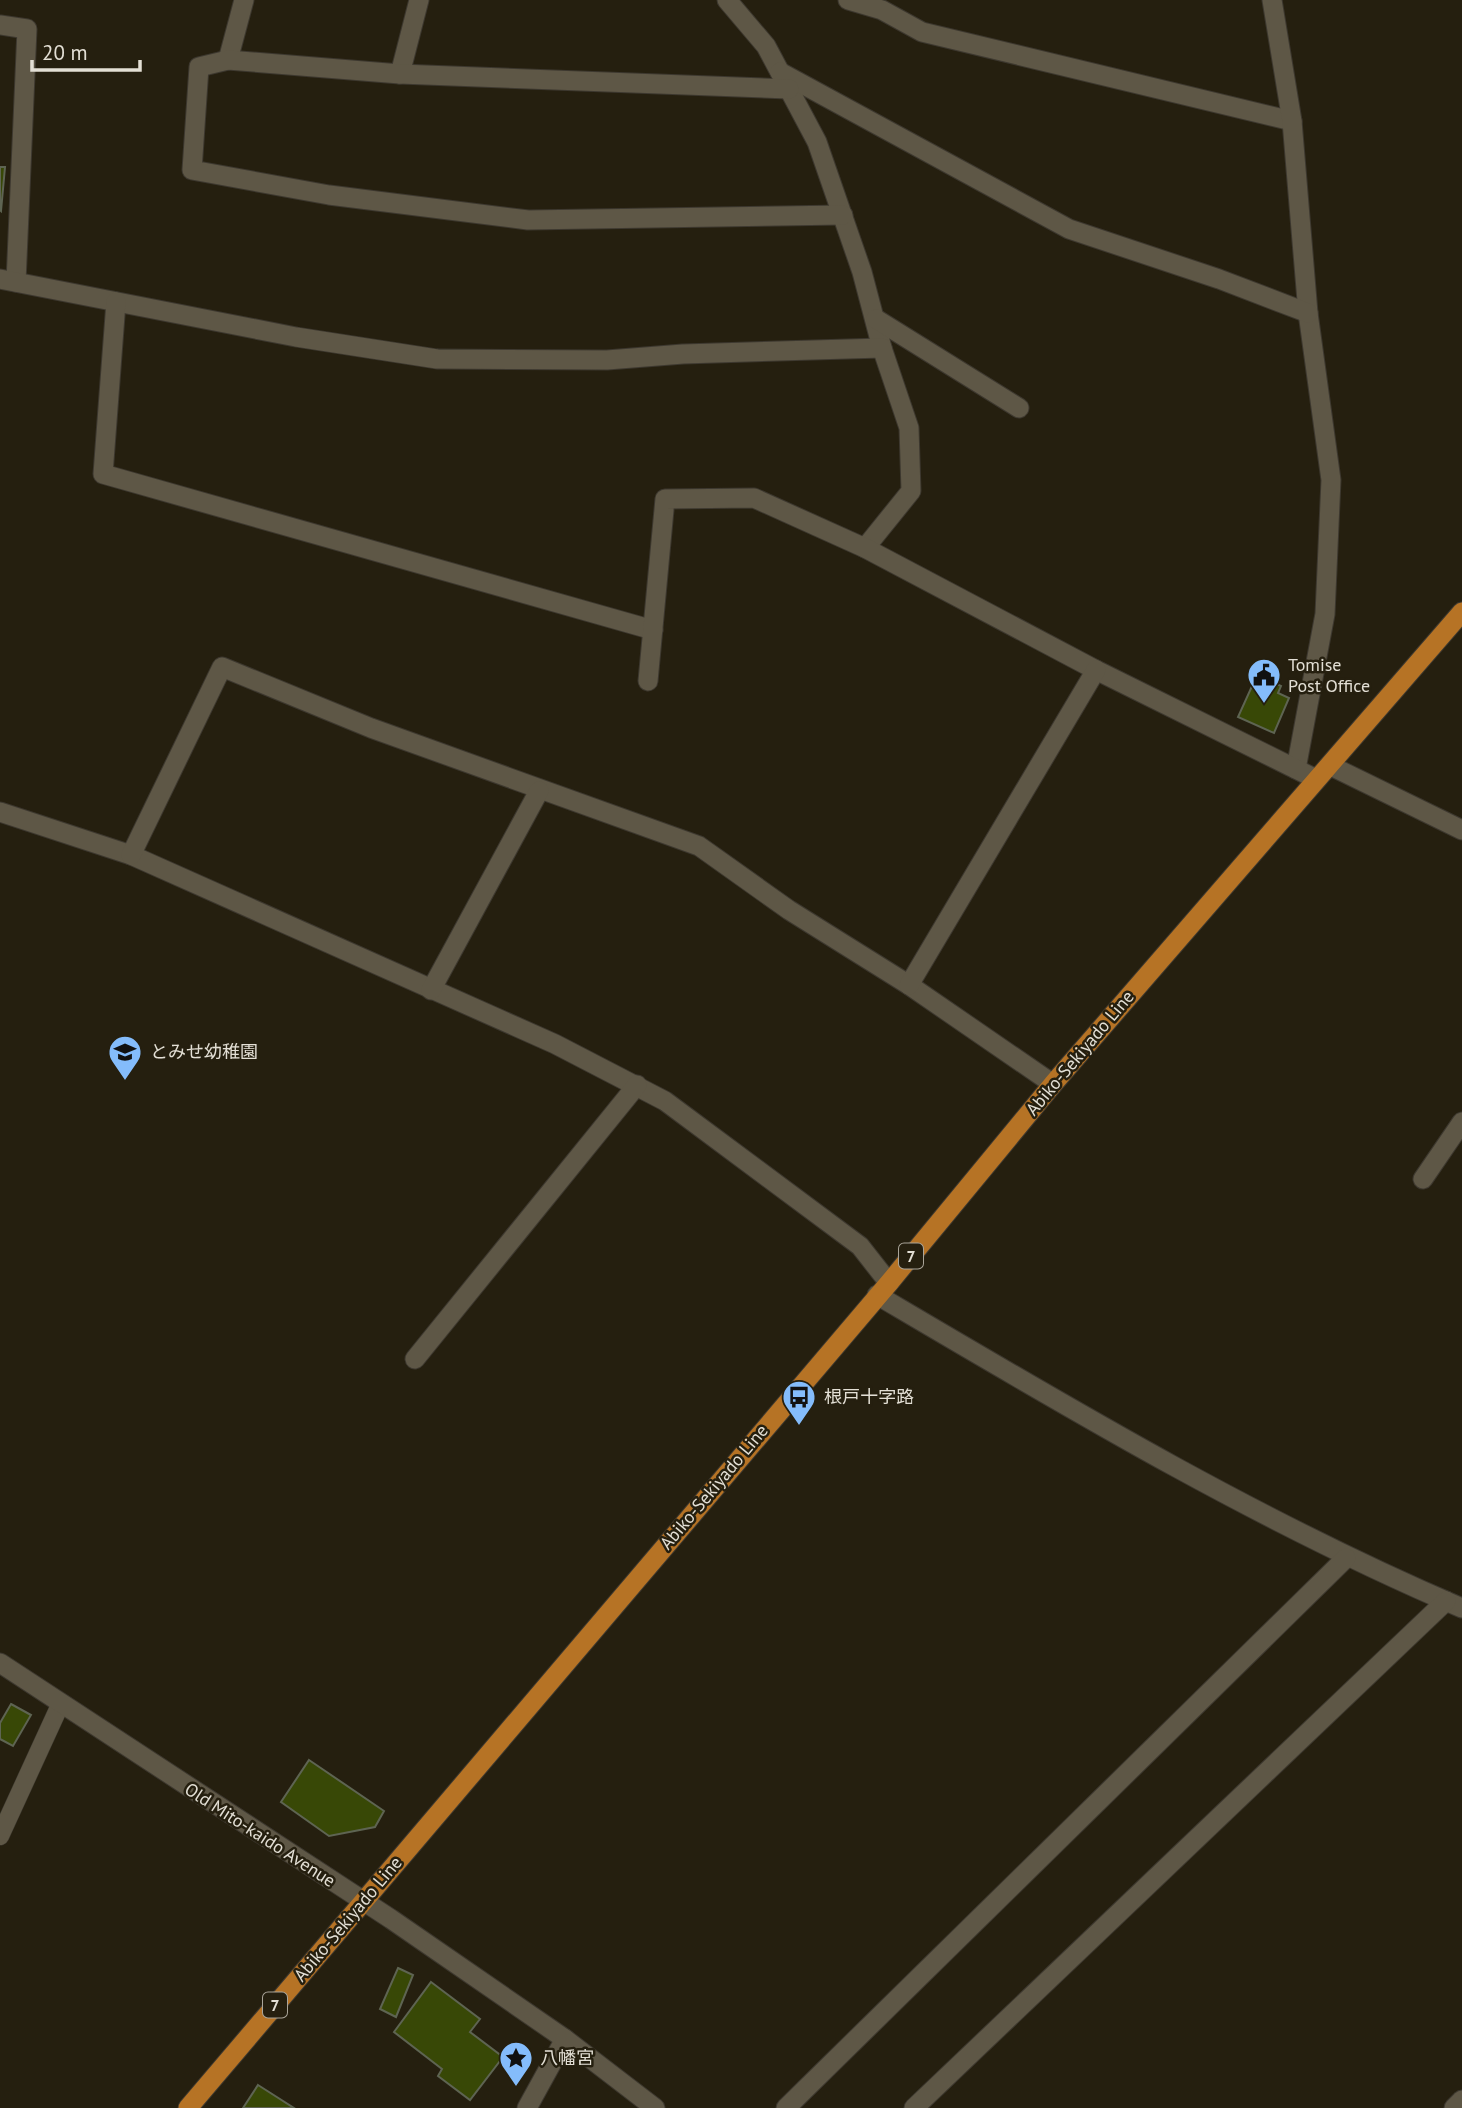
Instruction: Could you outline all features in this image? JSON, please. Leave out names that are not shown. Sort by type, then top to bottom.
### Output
[{"type":"main road","name":"Abiko-Sekiyado Line","points":[[188,2108],[883,1289],[1053,1084],[1462,612]]},
{"type":"street","points":[[228,60],[244,0]]},
{"type":"street","points":[[400,74],[419,0]]},
{"type":"street","points":[[727,0],[766,46],[817,142],[843,215],[876,319],[882,348],[909,428],[911,491],[865,548]]},
{"type":"street","points":[[848,0],[882,10],[922,33],[1292,121]]},
{"type":"street","points":[[1272,0],[1292,121],[1308,313],[1331,480],[1325,614],[1296,769]]},
{"type":"street","points":[[0,26],[27,29],[8,280],[296,337],[437,359],[607,360],[682,354],[882,348]]},
{"type":"street","points":[[843,215],[528,220],[329,195],[192,170],[200,67],[228,60],[400,74],[784,80],[1069,229],[1219,279],[1308,313]]},
{"type":"street","points":[[116,302],[103,474],[653,630]]},
{"type":"street","points":[[876,319],[1019,408]]},
{"type":"street","points":[[648,681],[665,499],[754,499],[865,548],[1096,670],[1296,769],[1323,772],[1462,830]]},
{"type":"street","points":[[131,855],[222,667],[370,728],[539,791],[699,846],[789,910],[909,985],[1053,1084]]},
{"type":"street","points":[[909,985],[1096,670]]},
{"type":"street","points":[[431,990],[539,791]]},
{"type":"street","points":[[0,812],[131,855],[555,1044],[637,1085],[665,1101],[860,1245],[883,1289],[1048,1398],[1346,1558],[1454,1605],[914,2108]]},
{"type":"street","points":[[415,1359],[637,1085]]},
{"type":"street","points":[[1423,1179],[1462,1122]]},
{"type":"street","points":[[786,2108],[1346,1558]]},
{"type":"street","name":"Old Mito-kaido Avenue","points":[[0,1663],[565,2039],[655,2108]]},
{"type":"street","points":[[527,2108],[565,2039]]},
{"type":"street","points":[[1454,2108],[1462,2100]]},
{"type":"lane","points":[[0,1836],[61,1703]]},
{"type":"building","points":[[0,167],[5,167],[1,211],[0,210]]},
{"type":"building","points":[[1257,675],[1281,686],[1278,693],[1289,698],[1274,733],[1238,717]]},
{"type":"building","points":[[11,1704],[31,1715],[13,1746],[0,1739],[0,1723]]},
{"type":"building","points":[[309,1760],[384,1811],[375,1827],[329,1836],[281,1802]]},
{"type":"building","points":[[398,1968],[413,1975],[396,2017],[380,2009]]},
{"type":"building","points":[[431,1982],[480,2019],[470,2032],[503,2057],[470,2100],[438,2076],[442,2069],[394,2032]]},
{"type":"building","points":[[258,2085],[294,2108],[243,2108]]},
{"type":"place","name":"Tomise Post Office","points":[[1264,705]]},
{"type":"place","name":"とみせ幼稚園","points":[[125,1082]]},
{"type":"place","name":"根戸十字路","points":[[799,1427]]},
{"type":"place","name":"八幡宮","points":[[516,2088]]}]
